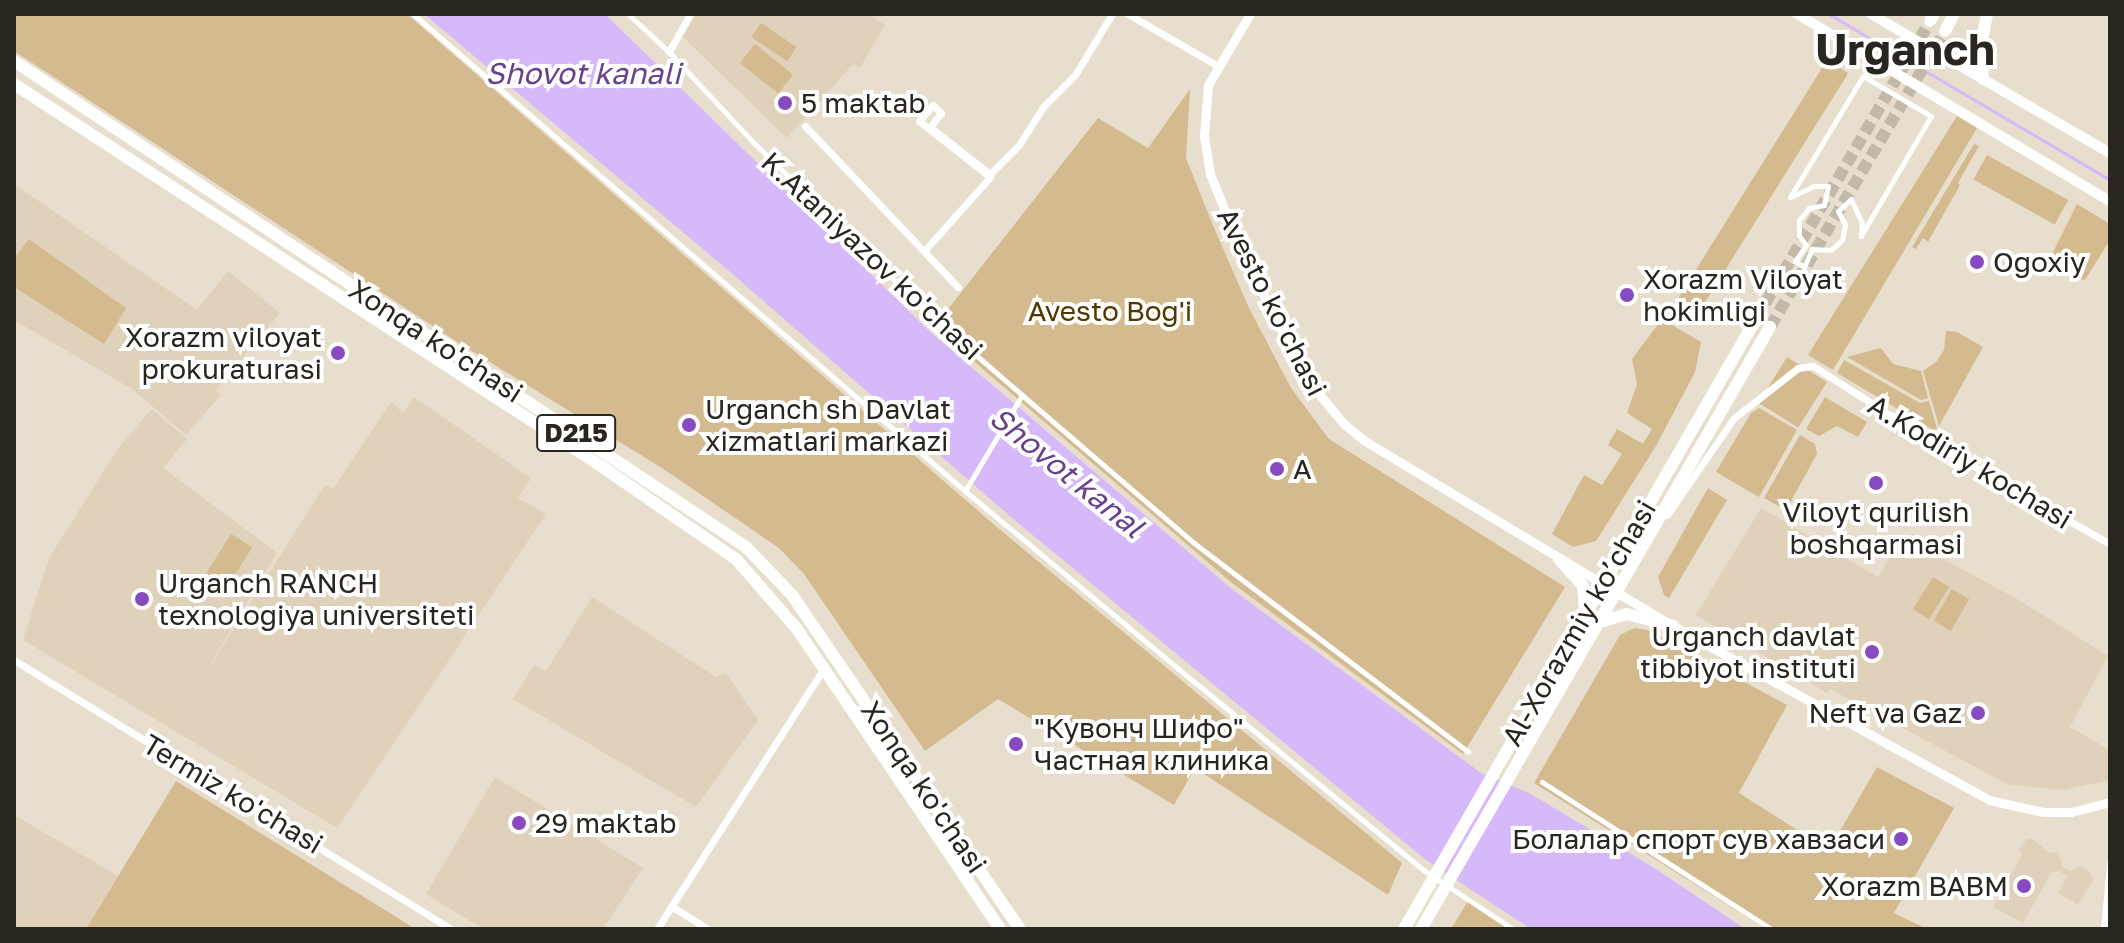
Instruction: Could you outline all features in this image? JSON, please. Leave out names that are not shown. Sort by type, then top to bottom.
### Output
[{"type":"main road","points":[[1797,14],[2110,201]]},
{"type":"main road","points":[[1871,14],[2110,153]]},
{"type":"main road","points":[[1945,31],[1954,14]]},
{"type":"main road","points":[[1983,79],[1981,45],[1987,14]]},
{"type":"main road","name":"Xonqa ko'chasi","points":[[14,61],[725,531],[769,569],[792,595],[1020,929]]},
{"type":"main road","name":"Xonqa ko'chasi","points":[[14,84],[288,265],[562,440],[736,559],[779,604],[824,667],[1000,929]]},
{"type":"main road","points":[[288,265],[296,250]]},
{"type":"main road","name":"Al-Xorazmiy ko’chasi","points":[[1406,927],[1756,319]]},
{"type":"main road","name":"Al-Xorazmiy ko’chasi","points":[[1421,929],[1770,327]]},
{"type":"main road","points":[[562,440],[569,429]]},
{"type":"main road","points":[[1559,559],[1583,586],[1585,613]]},
{"type":"main road","points":[[1597,623],[1627,614],[1673,626]]},
{"type":"main road","points":[[916,803],[929,795]]},
{"type":"street","points":[[413,14],[965,491],[1418,866],[1513,929]]},
{"type":"street","name":"K.Ataniyazov ko'chasi","points":[[628,14],[669,52],[762,152],[932,317],[1194,543],[1468,752]]},
{"type":"street","points":[[925,250],[990,177],[919,121],[933,105],[941,113],[930,127],[990,174],[1019,145],[1043,107],[1075,75],[1112,14]]},
{"type":"street","points":[[1128,14],[1218,66]]},
{"type":"street","name":"Avesto ko'chasi","points":[[1250,14],[1208,85],[1204,136],[1210,174],[1240,247],[1309,384],[1325,405],[1365,441],[1559,559],[1673,626],[1989,800],[2043,812],[2071,812],[2110,802]]},
{"type":"street","points":[[669,52],[686,16]]},
{"type":"street","points":[[1863,76],[1931,116],[1861,236],[1862,223],[1851,199],[1838,211],[1845,225],[1842,240],[1831,250],[1812,249],[1804,267],[1795,261],[1806,245],[1799,236],[1799,220],[1809,208],[1824,205],[1828,186],[1801,189],[1790,197],[1863,76]]},
{"type":"street","points":[[805,126],[958,287]]},
{"type":"street","name":"A.Kodiriy kochasi","points":[[1649,534],[1680,500],[1734,418],[1798,368],[1813,366],[1950,453],[2110,544]]},
{"type":"street","points":[[965,491],[1022,395]]},
{"type":"street","name":"Termiz ko'chasi","points":[[14,660],[451,929]]},
{"type":"street","points":[[657,929],[824,667]]},
{"type":"street","points":[[1542,782],[1771,929]]},
{"type":"street","points":[[2104,929],[2110,863]]},
{"type":"street","points":[[671,906],[708,929]]},
{"type":"shaded area","name":"5 maktab","points":[[696,14],[868,14],[885,25],[860,68],[853,64],[787,138],[683,37]]},
{"type":"shaded area","points":[[14,184],[197,310],[228,271],[280,313],[216,390],[221,395],[186,435],[132,389],[14,320]]},
{"type":"shaded area","points":[[414,397],[531,478],[518,498],[546,514],[337,828],[23,640],[49,558],[119,447],[152,409],[187,439],[163,468],[277,553],[201,680],[325,485],[333,489],[391,402],[403,413]]},
{"type":"shaded area","name":"Urganch davlat tibbiyot instituti","points":[[1761,508],[1878,577],[1902,537],[2019,600],[2108,656],[2070,727],[2110,750],[2110,780],[2062,790],[2007,784],[1830,689],[1827,693],[1696,615]]},
{"type":"shaded area","points":[[592,597],[716,677],[726,673],[758,720],[696,807],[513,699],[534,665],[546,671]]},
{"type":"shaded area","name":"29 maktab","points":[[495,777],[643,868],[603,929],[483,929],[426,894]]},
{"type":"shaded area","points":[[14,815],[118,876],[86,929],[14,929]]},
{"type":"shaded area","name":"Xorazm BABM","points":[[2027,839],[2033,839],[2049,853],[2058,852],[2063,867],[2070,871],[2080,866],[2090,872],[2093,880],[2078,905],[2058,893],[2067,876],[2059,871],[2051,873],[2023,923],[1993,907],[2022,855],[2019,849]]},
{"type":"green space","points":[[14,14],[407,14],[992,523],[1402,863],[1388,895],[1195,768],[1174,805],[998,699],[925,751],[804,574],[779,548],[662,468],[454,340],[14,51]]},
{"type":"green space","points":[[761,23],[797,47],[787,61],[751,37]]},
{"type":"green space","points":[[755,44],[793,75],[778,93],[740,63]]},
{"type":"green space","points":[[1827,60],[1848,73],[1690,326],[1669,313]]},
{"type":"green space","name":"Avesto Bog'i","points":[[1190,89],[1186,158],[1249,308],[1291,388],[1329,439],[1565,587],[1463,754],[1232,583],[934,327],[1098,118],[1148,148]]},
{"type":"green space","points":[[1957,116],[1977,128],[1833,370],[1808,355]]},
{"type":"green space","points":[[1974,144],[1979,146],[1928,242],[1923,238],[1916,249],[1912,247]]},
{"type":"green space","points":[[1987,155],[2068,200],[2055,225],[1973,179]]},
{"type":"green space","points":[[2077,204],[2110,224],[2110,240],[2085,280],[2062,275],[2050,258]]},
{"type":"green space","points":[[29,239],[126,308],[104,344],[14,287],[14,259]]},
{"type":"green space","points":[[1662,319],[1701,342],[1695,372],[1656,446],[1596,541],[1573,547],[1552,534],[1584,475],[1602,485],[1622,454],[1608,445],[1617,429],[1643,444],[1652,429],[1627,413],[1637,384],[1632,359]]},
{"type":"green space","points":[[1946,331],[1957,332],[1983,347],[1939,426],[1923,371],[1937,361],[1944,350]]},
{"type":"green space","points":[[1881,348],[1893,364],[1921,371],[1928,398],[1921,400],[1847,357]]},
{"type":"green space","points":[[1787,357],[1827,382],[1798,428],[1758,403]]},
{"type":"green space","points":[[1844,360],[1920,403],[1929,401],[1937,429],[1933,430],[1837,373]]},
{"type":"green space","points":[[1825,397],[1867,422],[1858,437],[1837,426],[1819,436],[1806,429]]},
{"type":"green space","points":[[1759,408],[1797,430],[1759,497],[1716,472],[1751,413]]},
{"type":"green space","points":[[1800,435],[1815,444],[1817,454],[1786,510],[1764,498]]},
{"type":"green space","points":[[1708,488],[1727,500],[1669,598],[1664,595],[1658,577]]},
{"type":"green space","points":[[231,534],[252,547],[222,596],[201,582]]},
{"type":"green space","points":[[1933,577],[1949,587],[1929,619],[1913,609]]},
{"type":"green space","points":[[1952,589],[1969,599],[1951,631],[1934,621]]},
{"type":"green space","points":[[1634,628],[1648,630],[1787,705],[1739,793],[1829,850],[1877,767],[1954,808],[1894,913],[1927,929],[1766,929],[1534,783],[1620,635]]},
{"type":"green space","points":[[176,781],[398,918],[415,929],[86,929]]},
{"type":"green space","points":[[1468,901],[1510,929],[1451,929]]},
{"type":"water","name":"Shovot kanali","points":[[424,14],[605,14],[929,331],[1233,590],[1481,773],[1529,793],[1656,869],[1745,929],[1531,929],[1426,860],[1012,518],[729,271]]},
{"type":"waterway","points":[[1829,14],[1901,57]]},
{"type":"waterway","points":[[1927,72],[2110,180]]},
{"type":"tunnel","points":[[1756,319],[1930,21]]},
{"type":"tunnel","points":[[1770,327],[1945,31]]},
{"type":"place","name":"5 maktab","points":[[785,103]]},
{"type":"place","name":"Ogoxiy","points":[[1977,262]]},
{"type":"place","name":"Xorazm Viloyat hokimligi","points":[[1627,295]]},
{"type":"place","name":"Xorazm viloyat prokuraturasi","points":[[338,353]]},
{"type":"place","name":"Urganch sh Davlat xizmatlari markazi","points":[[689,425]]},
{"type":"place","name":"A","points":[[1277,469]]},
{"type":"place","name":"Viloyt qurilish boshqarmasi","points":[[1876,483]]},
{"type":"place","name":"Urganch RANCH texnologiya universiteti","points":[[142,599]]},
{"type":"place","name":"Urganch davlat tibbiyot instituti","points":[[1872,652]]},
{"type":"place","name":"Neft va Gaz","points":[[1978,713]]},
{"type":"place","name":"\"Кувонч Шифо\" Частная клиника","points":[[1016,744]]},
{"type":"place","name":"29 maktab","points":[[519,823]]},
{"type":"place","name":"Болалар спорт сув хавзаси","points":[[1901,839]]},
{"type":"place","name":"Xorazm BABM","points":[[2024,886]]},
{"type":"district","name":"Urganch","points":[[1905,49]]},
{"type":"water label","name":"Shovot kanal","points":[[1067,472]]}]
